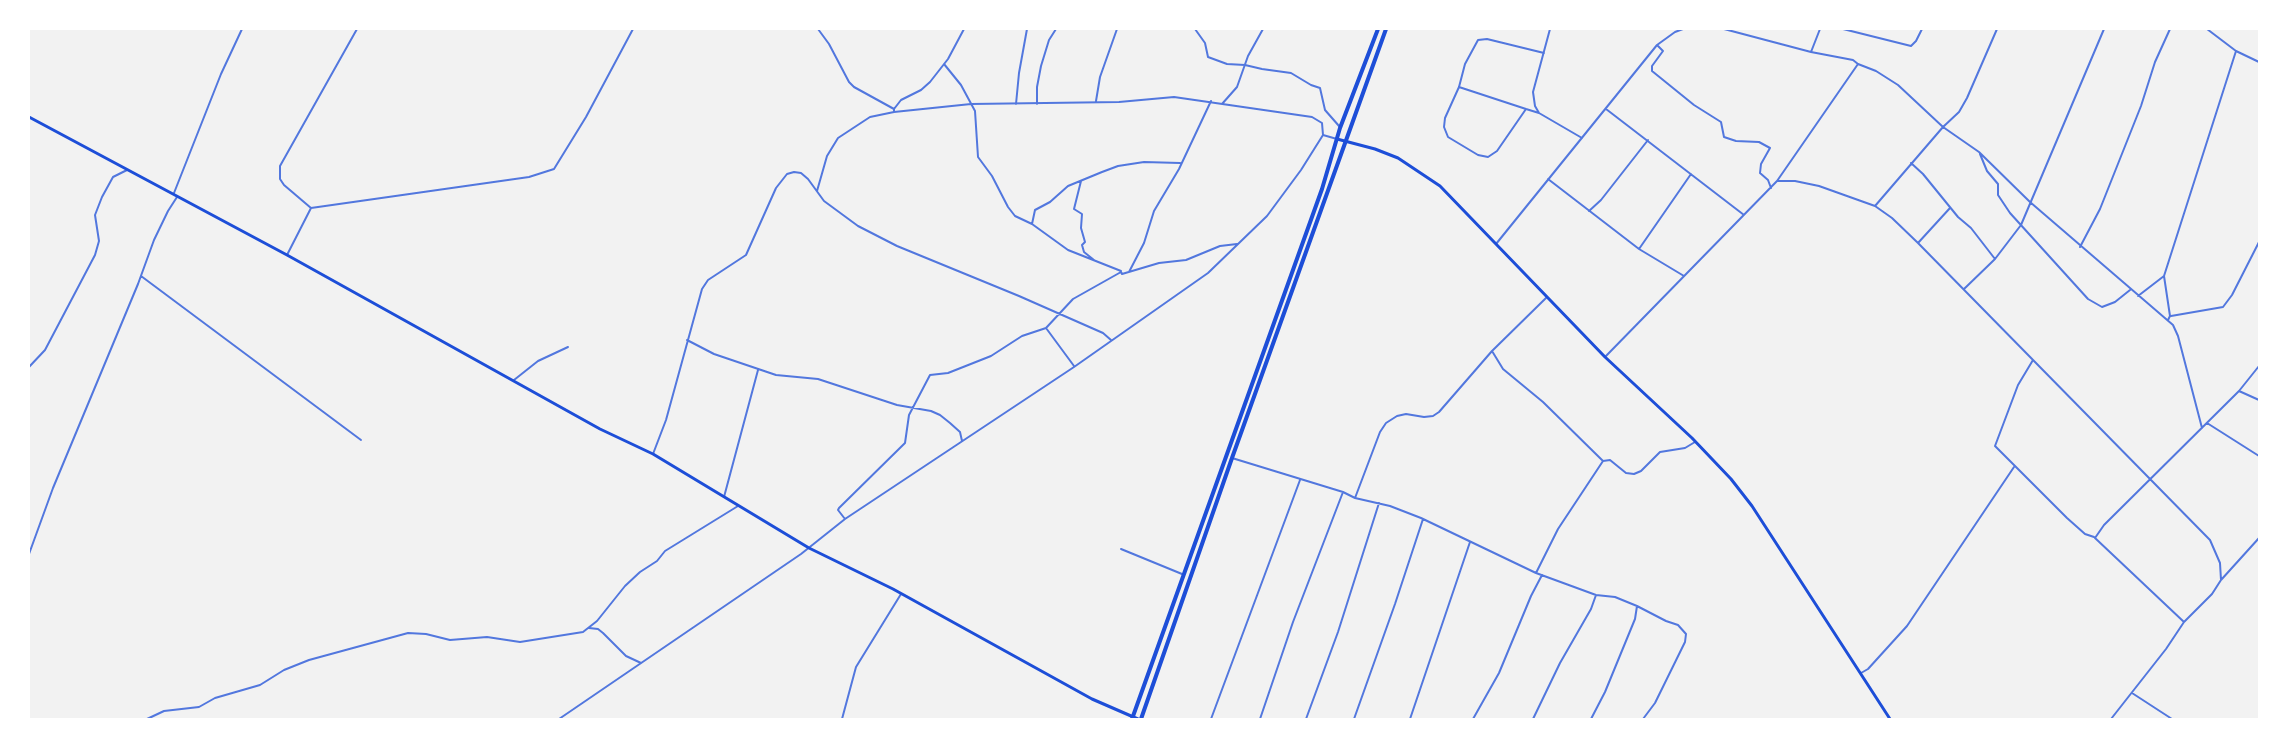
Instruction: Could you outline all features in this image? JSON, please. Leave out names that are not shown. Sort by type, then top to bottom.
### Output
[{"type":"highway","points":[[1132,718],[1322,190],[1340,128],[1378,29]]},
{"type":"highway","points":[[1140,719],[1386,29]]},
{"type":"main road","points":[[29,117],[177,198],[287,255],[600,429],[653,454],[724,498],[740,505],[808,548],[901,593],[1092,699],[1132,718],[1140,719]]},
{"type":"main road","points":[[1337,139],[1375,149],[1398,158],[1440,186],[1546,298],[1605,357],[1696,442],[1731,479],[1752,506],[1890,719]]},
{"type":"street","points":[[173,195],[221,74],[242,29]]},
{"type":"street","points":[[357,29],[280,166],[280,179],[284,185],[311,208],[529,177],[554,168],[586,116],[633,29]]},
{"type":"street","points":[[818,29],[829,44],[849,82],[854,87],[894,110]]},
{"type":"street","points":[[894,110],[901,100],[921,90],[944,64],[964,29]]},
{"type":"street","points":[[1016,104],[1019,73],[1027,29]]},
{"type":"street","points":[[1037,104],[1037,87],[1041,66],[1049,40],[1056,29]]},
{"type":"street","points":[[1096,101],[1100,78],[1117,29]]},
{"type":"street","points":[[1195,29],[1205,43],[1208,57],[1227,64],[1245,64],[1262,69],[1291,72],[1311,86],[1320,88],[1325,110],[1340,128]]},
{"type":"street","points":[[1222,104],[1236,87],[1245,64],[1263,29]]},
{"type":"street","points":[[1539,113],[1533,92],[1550,29]]},
{"type":"street","points":[[1496,244],[1548,179],[1577,147],[1582,138],[1657,45],[1675,32],[1683,29]]},
{"type":"street","points":[[1724,29],[1810,52],[1854,60],[1858,64],[1876,71],[1898,85],[1943,127],[1979,152],[2080,247],[2174,325],[2202,428]]},
{"type":"street","points":[[1810,52],[1820,29]]},
{"type":"street","points":[[1843,29],[1911,46],[1922,29]]},
{"type":"street","points":[[1875,206],[1943,127],[1959,112],[1997,29]]},
{"type":"street","points":[[1964,289],[1995,259],[2021,225],[2104,29]]},
{"type":"street","points":[[2080,247],[2100,209],[2141,106],[2155,62],[2170,29]]},
{"type":"street","points":[[2207,29],[2236,51],[2259,62]]},
{"type":"street","points":[[1526,109],[1494,154],[1488,156],[1478,155],[1448,137],[1445,132],[1445,118],[1459,87],[1465,64],[1478,40],[1486,38],[1544,54]]},
{"type":"street","points":[[1657,45],[1663,51],[1652,66],[1652,71],[1694,105],[1721,122],[1724,136],[1736,140],[1759,142],[1770,148],[1761,164],[1760,173],[1768,180],[1771,188]]},
{"type":"street","points":[[2168,320],[2170,316],[2164,276],[2236,51]]},
{"type":"street","points":[[944,64],[961,85],[971,104],[976,116],[978,157],[992,176],[1008,207],[1020,220],[1032,224],[1068,250],[1122,274],[1160,263],[1186,260],[1231,243],[1237,244]]},
{"type":"street","points":[[1605,357],[1771,188],[1858,64]]},
{"type":"street","points":[[1459,87],[1539,113],[1582,138]]},
{"type":"street","points":[[559,719],[808,548],[845,520],[1074,367],[1208,273],[1267,216],[1301,170],[1323,135],[1322,123],[1312,116],[1174,97],[1120,102],[971,104],[894,110],[870,117],[838,138],[827,156],[817,193]]},
{"type":"street","points":[[1129,272],[1144,243],[1154,211],[1211,101]]},
{"type":"street","points":[[1606,109],[1744,215]]},
{"type":"street","points":[[1323,135],[1337,139]]},
{"type":"street","points":[[1589,212],[1601,200],[1648,140]]},
{"type":"street","points":[[1979,152],[1987,171],[1998,184],[1998,195],[2021,225],[2096,306],[2102,307],[2115,302],[2130,290]]},
{"type":"street","points":[[1032,224],[1035,210],[1050,202],[1068,186],[1110,168],[1144,162],[1180,163]]},
{"type":"street","points":[[1911,164],[1923,174],[1950,208],[1971,228],[1995,259]]},
{"type":"street","points":[[29,367],[45,350],[95,255],[99,241],[95,215],[113,177],[126,170]]},
{"type":"street","points":[[653,454],[666,420],[702,289],[708,280],[746,255],[783,178],[794,172],[801,173],[808,179],[824,201],[858,226],[897,246],[1103,333],[1111,340]]},
{"type":"street","points":[[1639,249],[1691,174]]},
{"type":"street","points":[[1548,179],[1639,249],[1684,276]]},
{"type":"street","points":[[1082,180],[1074,210],[1082,214],[1081,228],[1085,242],[1082,245],[1084,252],[1096,262]]},
{"type":"street","points":[[1777,181],[1795,180],[1811,184],[1875,206],[1892,218],[2210,540],[2220,562],[2221,580]]},
{"type":"street","points":[[29,554],[53,488],[141,276],[160,224],[177,198]]},
{"type":"street","points":[[287,255],[311,208]]},
{"type":"street","points":[[1918,243],[1950,208]]},
{"type":"street","points":[[2170,316],[2223,306],[2232,295],[2259,242]]},
{"type":"street","points":[[845,520],[838,510],[905,443],[908,420],[930,375],[948,373],[991,356],[1022,336],[1046,328],[1076,297],[1121,272]]},
{"type":"street","points":[[141,276],[361,440]]},
{"type":"street","points":[[2138,296],[2164,276]]},
{"type":"street","points":[[1355,498],[1380,432],[1386,423],[1397,416],[1406,414],[1424,417],[1433,416],[1439,412],[1492,351],[1546,298]]},
{"type":"street","points":[[1046,328],[1074,367]]},
{"type":"street","points":[[687,340],[714,354],[776,375],[818,379],[913,410],[926,410],[940,415],[960,432],[962,441]]},
{"type":"street","points":[[512,381],[538,360],[568,347]]},
{"type":"street","points":[[1492,351],[1503,369],[1543,402],[1603,461]]},
{"type":"street","points":[[2033,360],[2018,385],[1995,446],[2067,518],[2085,534],[2095,538],[2184,622]]},
{"type":"street","points":[[2095,538],[2104,525],[2239,391],[2259,366]]},
{"type":"street","points":[[724,498],[758,369]]},
{"type":"street","points":[[2239,391],[2259,400]]},
{"type":"street","points":[[2207,423],[2259,456]]},
{"type":"street","points":[[1536,573],[1558,529],[1603,461],[1610,460],[1626,473],[1634,474],[1643,469],[1657,453],[1685,448],[1696,442]]},
{"type":"street","points":[[1232,458],[1343,492],[1355,498],[1379,503],[1422,519],[1536,573],[1596,596],[1615,597],[1678,625],[1686,634],[1685,642],[1655,703],[1643,719]]},
{"type":"street","points":[[1861,674],[1868,669],[1907,626],[2014,467]]},
{"type":"street","points":[[1211,719],[1300,480]]},
{"type":"street","points":[[1260,719],[1293,622],[1343,492]]},
{"type":"street","points":[[1306,719],[1338,632],[1379,503]]},
{"type":"street","points":[[589,628],[626,586],[640,572],[657,561],[665,551],[740,505]]},
{"type":"street","points":[[1354,719],[1395,604],[1422,519]]},
{"type":"street","points":[[2111,719],[2184,622],[2212,594],[2221,580],[2259,538]]},
{"type":"street","points":[[1410,719],[1470,542]]},
{"type":"street","points":[[1121,549],[1184,575]]},
{"type":"street","points":[[1473,719],[1498,672],[1530,596],[1542,575]]},
{"type":"street","points":[[842,719],[856,667],[901,593]]},
{"type":"street","points":[[1533,719],[1560,662],[1596,596]]},
{"type":"street","points":[[1591,719],[1605,692],[1635,619],[1637,606]]},
{"type":"street","points":[[147,719],[164,711],[199,707],[211,700],[260,685],[284,670],[309,660],[408,633],[426,634],[450,640],[487,637],[520,642],[568,635],[589,628],[598,629],[626,656],[641,663]]},
{"type":"street","points":[[2132,693],[2172,719]]}]
